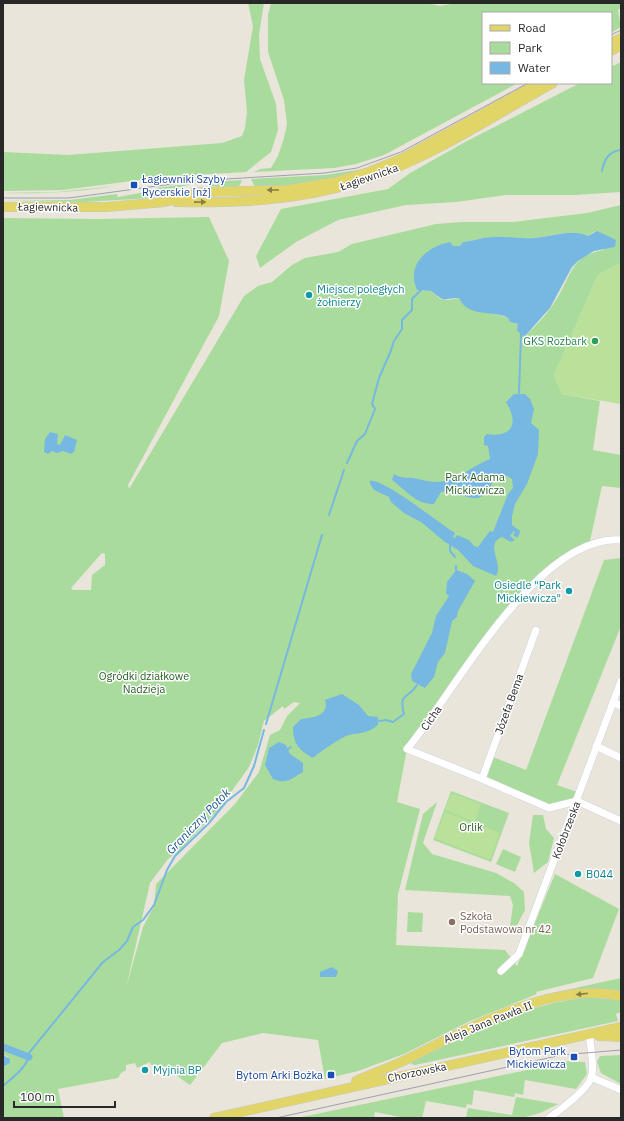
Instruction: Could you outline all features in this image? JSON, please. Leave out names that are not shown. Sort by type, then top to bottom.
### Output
[{"type":"main road","points":[[612,42],[621,38]]},
{"type":"main road","points":[[612,50],[621,45]]},
{"type":"main road","name":"Łagiewnicka","points":[[165,202],[201,192],[288,190],[309,187],[366,173],[421,148],[537,84]]},
{"type":"main road","name":"Łagiewnicka","points":[[3,207],[78,208],[165,202],[260,200],[290,197],[336,188],[384,173],[418,158],[551,84]]},
{"type":"main road","name":"Aleja Jana Pawła II","points":[[338,1089],[400,1063],[428,1048],[503,1014],[543,1001],[586,993],[621,996]]},
{"type":"main road","name":"Chorzowska","points":[[214,1118],[338,1089],[621,1027]]},
{"type":"main road","points":[[589,1035],[621,1037]]},
{"type":"street","name":"Cicha","points":[[577,801],[549,808],[407,749],[420,735],[485,641],[516,602],[564,558],[580,548],[610,539],[621,540]]},
{"type":"street","name":"Józefa Bema","points":[[482,779],[536,630]]},
{"type":"street","name":"Kołobrzeska","points":[[501,971],[519,954],[621,681]]},
{"type":"street","points":[[613,702],[621,706]]},
{"type":"street","points":[[596,746],[621,758]]},
{"type":"street","points":[[577,801],[621,820]]},
{"type":"street","points":[[549,1118],[577,1095],[592,1077],[589,1035]]},
{"type":"street","points":[[592,1077],[621,1090]]},
{"type":"green space","points":[[248,3],[264,3],[259,35],[260,59],[276,104],[278,130],[271,152],[246,172],[193,175],[155,180],[155,178],[63,190],[3,191],[3,152],[68,155],[222,143],[242,136],[245,128],[247,112],[244,80],[253,26]]},
{"type":"green space","points":[[271,3],[427,3],[440,6],[456,3],[621,3],[621,8],[618,10],[621,27],[612,32],[612,12],[482,12],[482,84],[516,84],[384,155],[356,164],[334,168],[254,172],[260,169],[271,168],[278,156],[287,124],[284,100],[268,52],[268,15]]},
{"type":"green space","points":[[621,62],[621,192],[575,195],[506,195],[456,202],[406,205],[338,220],[296,242],[260,268],[256,256],[281,209],[388,189],[410,173],[467,141],[578,84],[612,84],[612,66]]},
{"type":"green space","points":[[387,163],[305,186],[255,187],[251,179],[325,175]]},
{"type":"green space","points":[[242,180],[240,185],[234,188],[210,186],[210,182]]},
{"type":"green space","points":[[210,182],[196,183],[156,193],[156,188],[194,183]]},
{"type":"green space","points":[[116,186],[60,192],[3,193],[57,192]]},
{"type":"green space","points":[[151,191],[152,198],[84,202],[3,201],[70,200],[117,194],[118,197]]},
{"type":"green space","points":[[621,205],[621,263],[598,275],[554,375],[562,394],[600,401],[593,450],[621,455],[621,488],[602,486],[590,541],[564,558],[516,602],[407,749],[397,802],[420,809],[398,894],[396,945],[505,950],[517,966],[555,874],[619,909],[593,978],[536,992],[537,994],[468,1022],[404,1054],[358,1071],[325,1079],[318,1040],[263,1033],[222,1043],[190,1085],[161,1065],[151,1065],[150,1062],[137,1068],[135,1063],[126,1065],[126,1070],[121,1073],[118,1078],[58,1089],[64,1118],[3,1118],[3,1067],[10,1063],[7,1056],[3,1055],[3,218],[96,219],[209,217],[229,261],[219,316],[128,485],[129,489],[244,296],[258,286],[272,282],[292,265],[305,258],[338,252],[352,244],[436,224],[462,222],[513,222],[587,213]],"holes":[[[595,231],[604,250],[594,252],[580,260],[571,272],[552,306],[525,336],[518,324],[510,322],[508,318],[489,312],[459,298],[448,300],[440,299],[431,291],[417,290],[453,246],[461,246],[463,242],[490,237],[533,238],[568,233],[588,236]],[[102,553],[105,554],[105,565],[92,575],[91,590],[73,590],[71,588]],[[294,702],[300,703],[287,716],[280,730],[270,735],[259,772],[235,804],[156,884],[154,906],[143,927],[126,988],[150,883],[168,859],[179,851],[219,809],[249,767],[258,745],[264,721],[283,706],[284,709]]]},
{"type":"green space","name":"GKS Rozbark","points":[[621,263],[621,404],[562,394],[554,375],[598,275]]},
{"type":"green space","points":[[621,558],[621,626],[557,785],[577,792],[572,805],[549,805],[486,777],[493,757],[526,770],[604,560]]},
{"type":"green space","name":"Orlik","points":[[451,791],[509,813],[491,862],[433,840]]},
{"type":"green space","points":[[451,793],[481,804],[475,822],[445,810]]},
{"type":"green space","points":[[437,802],[423,843],[432,854],[496,873],[514,883],[524,892],[525,910],[515,929],[510,926],[513,905],[510,896],[405,890],[423,814]]},
{"type":"green space","points":[[445,812],[500,833],[490,860],[434,838]]},
{"type":"green space","points":[[533,815],[543,815],[546,829],[554,838],[548,862],[534,873],[529,843]]},
{"type":"green space","points":[[503,849],[521,857],[515,872],[496,864]]},
{"type":"green space","points":[[408,912],[423,913],[422,932],[407,932]]},
{"type":"green space","points":[[621,978],[621,991],[582,989],[544,997],[543,995]]},
{"type":"green space","points":[[588,997],[621,1000],[621,1012],[616,1014],[618,1021],[415,1065],[411,1064],[415,1059],[421,1056],[509,1016],[568,1000]]},
{"type":"green space","points":[[621,1055],[621,1084],[601,1073],[597,1062],[600,1056]]},
{"type":"green space","points":[[570,1061],[585,1062],[587,1074],[576,1089],[525,1080],[523,1095],[515,1093],[514,1097],[474,1090],[472,1105],[467,1104],[466,1108],[426,1101],[422,1118],[405,1118],[375,1112],[374,1118],[297,1118]]},
{"type":"green space","points":[[516,1097],[558,1104],[540,1113],[522,1118],[466,1118],[468,1108],[512,1115]]},
{"type":"water","points":[[597,231],[616,240],[615,247],[594,251],[578,261],[572,267],[550,308],[525,336],[521,335],[517,330],[518,324],[510,322],[508,318],[504,316],[478,312],[467,308],[459,298],[442,299],[431,291],[417,290],[414,281],[416,265],[420,258],[441,244],[450,242],[453,246],[460,246],[463,242],[489,237],[533,238],[568,233],[588,236]]},
{"type":"water","points":[[514,394],[525,394],[530,399],[534,409],[531,423],[539,430],[538,454],[527,484],[515,504],[512,516],[512,525],[520,531],[519,535],[517,538],[513,535],[515,532],[514,531],[510,536],[515,540],[511,542],[502,537],[497,540],[495,544],[494,549],[498,566],[496,576],[473,566],[458,550],[445,542],[421,522],[404,513],[391,502],[389,497],[374,490],[370,484],[370,481],[377,482],[387,487],[412,502],[455,533],[453,537],[455,538],[457,535],[469,540],[474,546],[478,547],[490,531],[493,532],[508,494],[513,488],[512,479],[507,476],[496,476],[490,488],[479,498],[467,497],[448,491],[441,492],[434,504],[428,504],[416,499],[392,480],[394,474],[400,477],[415,478],[430,482],[440,482],[456,477],[490,459],[488,446],[484,445],[484,437],[487,434],[503,434],[511,427],[513,422],[512,416],[506,402]]},
{"type":"water","points":[[50,432],[58,434],[57,444],[60,445],[65,435],[77,440],[74,452],[71,454],[63,451],[57,453],[52,451],[48,454],[44,452],[45,439]]},
{"type":"water","points":[[456,570],[467,574],[475,581],[458,611],[457,617],[452,621],[445,653],[438,662],[434,677],[425,688],[412,681],[411,674],[432,633],[436,616],[449,596],[446,593],[447,582]]},
{"type":"water","points":[[342,694],[359,705],[368,716],[378,717],[378,725],[367,731],[346,736],[330,745],[313,758],[298,746],[294,738],[293,727],[301,719],[315,717],[323,713],[326,705],[325,700]]},
{"type":"water","points":[[279,742],[286,745],[290,754],[303,763],[303,772],[286,781],[278,781],[273,779],[265,765],[269,748]]},
{"type":"water","points":[[332,967],[338,971],[336,977],[320,977],[320,972]]},
{"type":"water","points":[[3,1055],[10,1059],[10,1063],[3,1067]]},
{"type":"waterway","name":"Graniczny Potok","points":[[602,171],[608,156],[613,152],[621,150]]},
{"type":"waterway","name":"Graniczny Potok","points":[[347,463],[357,441],[365,434],[375,409],[372,404],[379,378],[394,341],[402,329],[402,320],[412,310],[412,299],[421,290]]},
{"type":"waterway","points":[[519,393],[521,335]]},
{"type":"waterway","name":"Graniczny Potok","points":[[329,515],[344,470]]},
{"type":"waterway","name":"Graniczny Potok","points":[[266,724],[322,535]]},
{"type":"waterway","points":[[450,545],[450,551],[455,557]]},
{"type":"waterway","points":[[379,721],[386,720],[393,722],[404,714],[403,699],[417,685]]},
{"type":"waterway","name":"Graniczny Potok","points":[[3,1086],[23,1067],[29,1053],[103,962],[119,950],[127,941],[133,927],[143,920],[154,905],[167,870],[175,856],[209,823],[226,802],[244,788],[254,766],[264,730]]},
{"type":"waterway","points":[[3,1047],[29,1057]]},
{"type":"tram line","points":[[612,34],[621,30]]},
{"type":"tram line","points":[[3,198],[69,198],[194,181],[325,173],[357,168],[401,152],[526,84]]},
{"type":"tram line","points":[[276,1118],[562,1055],[621,1050]]},
{"type":"place","name":"Łagiewniki Szyby Rycerskie [nż]","points":[[134,185]]},
{"type":"place","name":"Miejsce poległych żołnierzy","points":[[309,295]]},
{"type":"place","name":"GKS Rozbark","points":[[595,341]]},
{"type":"place","name":"Osiedle \"Park Mickiewicza\"","points":[[569,591]]},
{"type":"place","name":"B044","points":[[578,874]]},
{"type":"place","name":"Szkoła Podstawowa nr 42","points":[[452,922]]},
{"type":"place","name":"Bytom Park Mickiewicza","points":[[574,1057]]},
{"type":"place","name":"Myjnia BP","points":[[145,1070]]},
{"type":"place","name":"Bytom Arki Bożka","points":[[331,1075]]},
{"type":"park label","name":"Park Adama Mickiewicza","points":[[475,483]]},
{"type":"park label","name":"Ogródki działkowe Nadzieja","points":[[144,682]]}]
